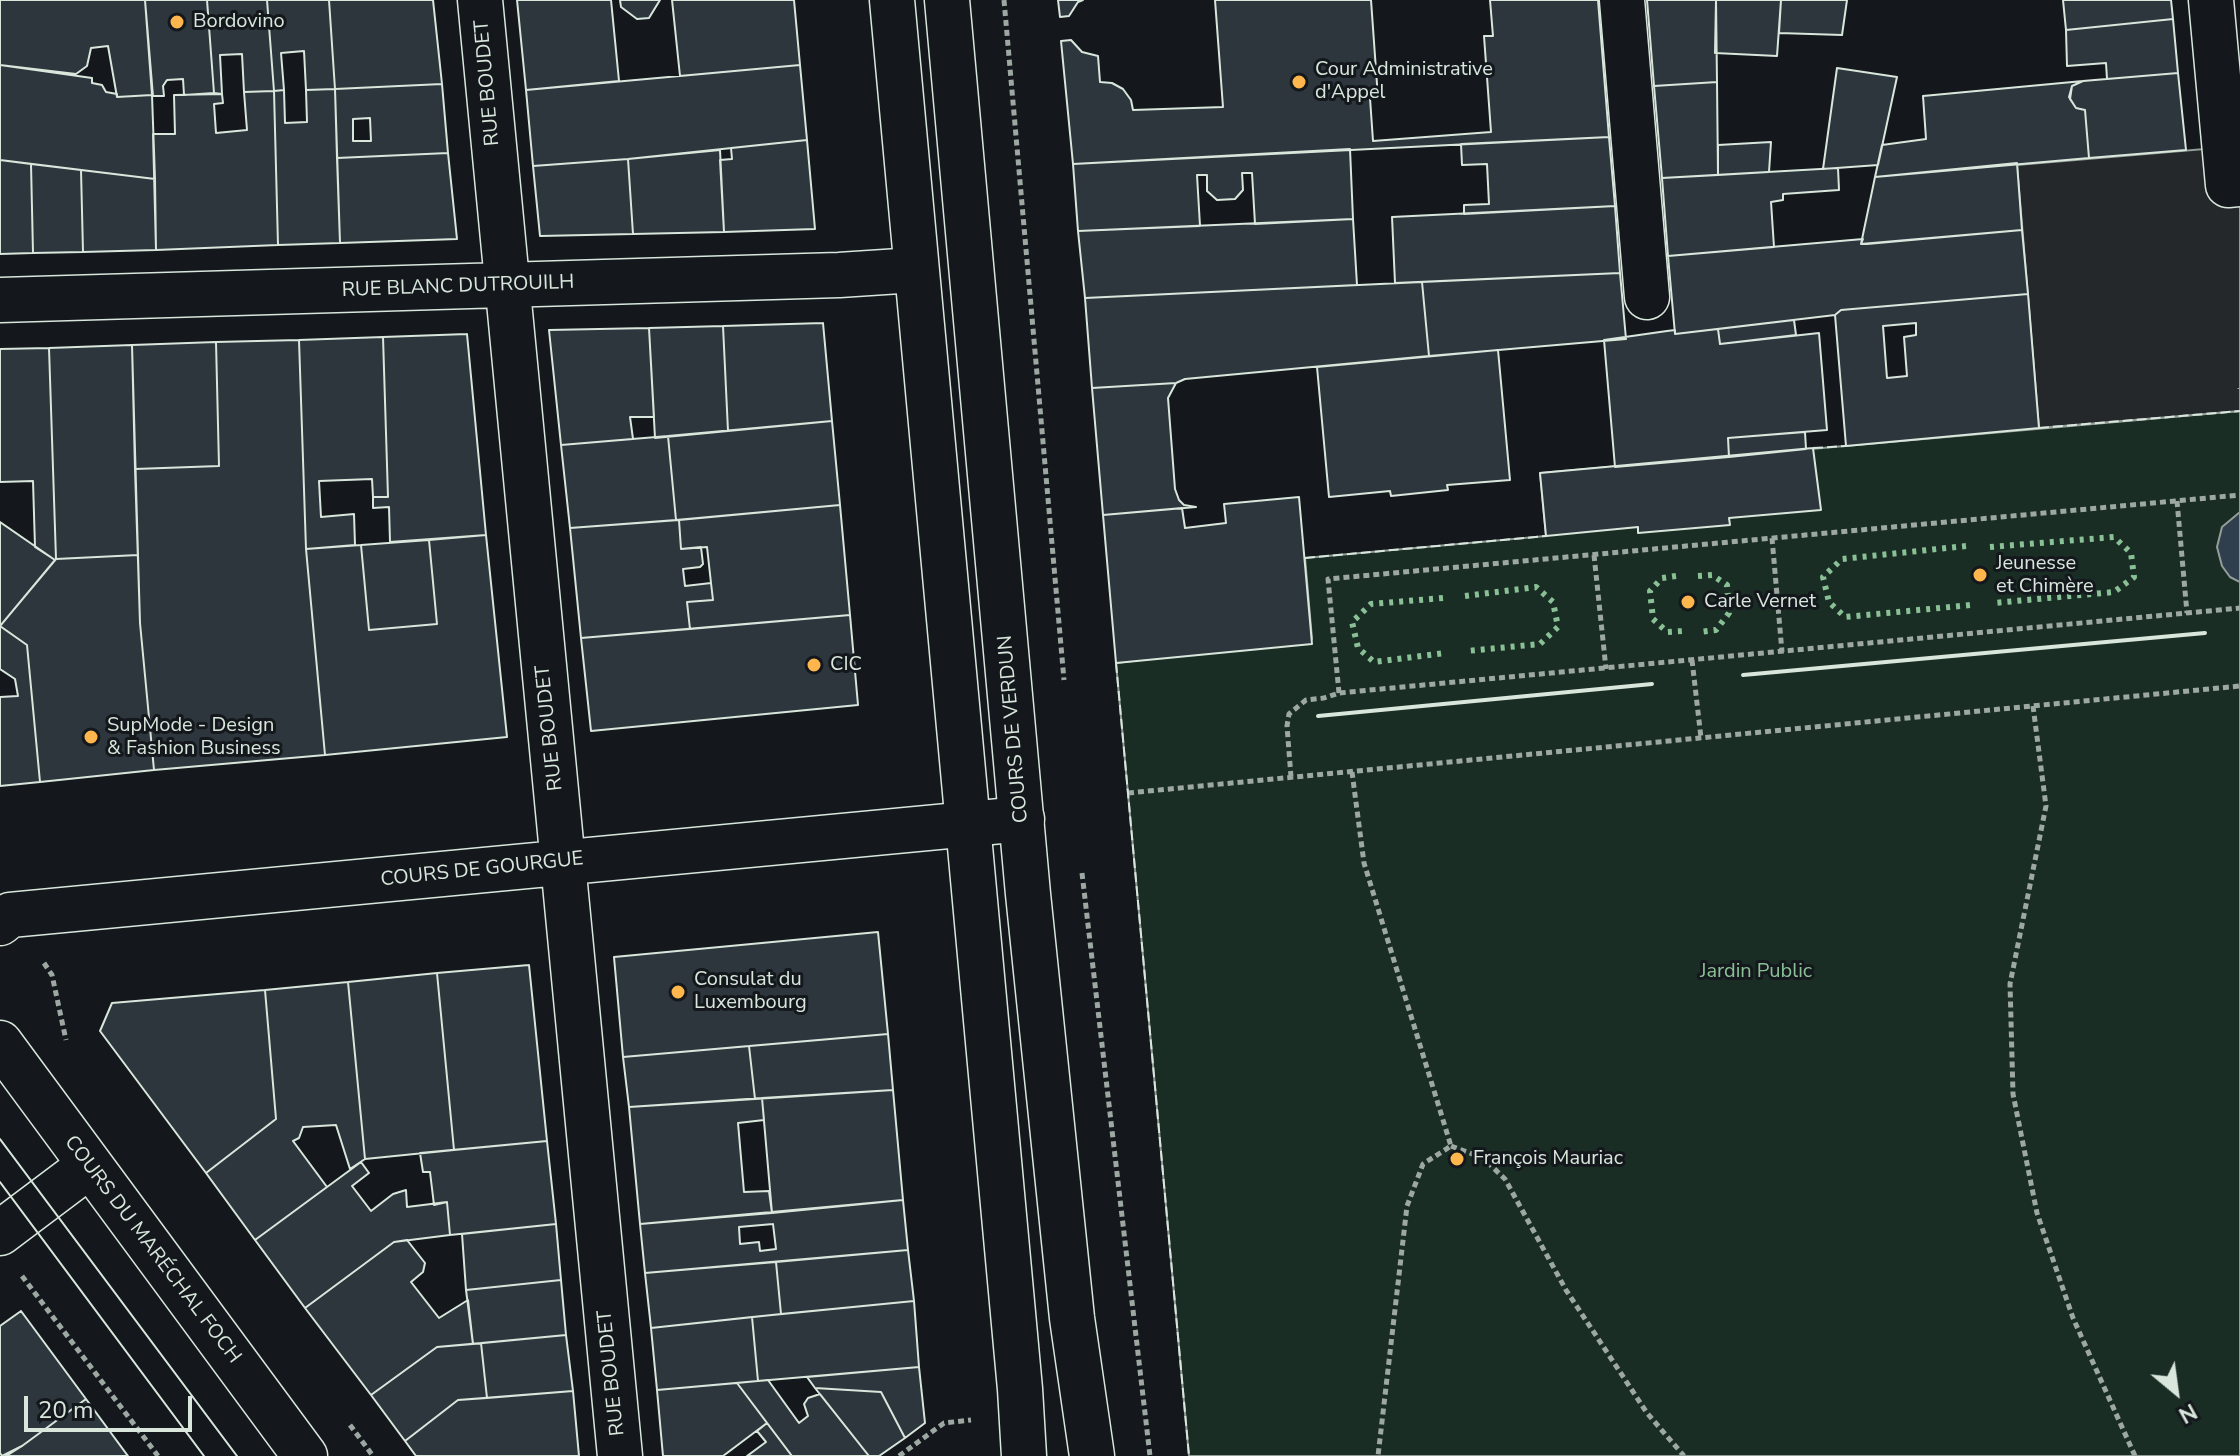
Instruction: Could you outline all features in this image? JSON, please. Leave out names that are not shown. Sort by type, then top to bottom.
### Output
[{"type":"street","name":"RUE BOUDET","points":[[480,0],[620,1456]]},
{"type":"street","points":[[892,0],[1024,1456]]},
{"type":"street","name":"COURS DE VERDUN","points":[[947,0],[1022,819],[1072,1318],[1092,1456]]},
{"type":"street","points":[[1622,0],[1647,297]]},
{"type":"street","points":[[2211,0],[2234,185]]},
{"type":"street","name":"RUE BLANC DUTROUILH","points":[[0,300],[839,275],[915,270]]},
{"type":"street","name":"COURS DE GOURGUE","points":[[0,923],[10,915],[1022,819]]},
{"type":"street","name":"COURS DU MARÉCHAL FOCH","points":[[0,1043],[305,1456]]},
{"type":"street","points":[[0,1233],[89,1166]]},
{"type":"path","points":[[1004,0],[1065,693]]},
{"type":"path","points":[[1339,693],[1328,579],[2240,495]]},
{"type":"path","points":[[2177,501],[2187,613]]},
{"type":"path","points":[[1772,538],[1782,652]]},
{"type":"path","points":[[1594,555],[1606,669]]},
{"type":"path","points":[[1291,777],[1289,714],[1306,700],[1339,693],[2240,608]]},
{"type":"path","points":[[1692,660],[1701,738]]},
{"type":"path","points":[[1128,793],[2240,686]]},
{"type":"path","points":[[2033,706],[2046,806],[2010,984],[2013,1094],[2037,1213],[2073,1318],[2135,1456]]},
{"type":"path","points":[[1352,772],[1364,863],[1451,1146]]},
{"type":"path","points":[[1081,866],[1150,1456]]},
{"type":"path","points":[[37,954],[52,975],[63,1037]]},
{"type":"path","points":[[1378,1456],[1407,1206],[1423,1164],[1451,1146]]},
{"type":"path","points":[[1451,1146],[1483,1158],[1505,1179],[1566,1290],[1647,1413],[1684,1456]]},
{"type":"path","points":[[20,1273],[158,1456]]},
{"type":"green space","name":"Jardin Public","points":[[2240,411],[2240,1456],[1189,1456],[1116,663],[1312,639],[1305,558],[1546,536],[1540,473]]},
{"type":"shaded area","points":[[2240,146],[2240,411],[2039,428],[2017,165]]},
{"type":"water","points":[[2240,512],[2240,582],[2230,577],[2222,566],[2217,547],[2222,527]]},
{"type":"building","points":[[0,0],[145,0],[152,95],[117,97],[108,46],[91,48],[87,66],[76,74],[0,65]]},
{"type":"building","points":[[145,0],[207,0],[214,93],[184,95],[183,79],[167,80],[163,86],[164,96],[153,96]]},
{"type":"building","points":[[207,0],[267,0],[274,91],[244,92],[242,54],[220,55],[222,94],[214,93]]},
{"type":"building","points":[[267,0],[329,0],[335,89],[306,90],[304,51],[281,53],[284,90],[274,91]]},
{"type":"building","points":[[329,0],[433,0],[442,84],[335,89]]},
{"type":"building","points":[[517,0],[611,0],[619,81],[526,90]]},
{"type":"building","points":[[620,0],[660,0],[649,18],[637,19],[621,7]]},
{"type":"building","points":[[672,0],[794,0],[800,65],[680,76]]},
{"type":"building","points":[[1058,0],[1083,0],[1078,2],[1069,16],[1060,17]]},
{"type":"building","name":"Cour Administrative d'Appel","points":[[1215,0],[1371,0],[1378,98],[1370,98],[1373,141],[1491,132],[1484,36],[1493,36],[1490,0],[1598,0],[1609,137],[1073,164],[1061,41],[1071,40],[1082,52],[1098,56],[1100,82],[1112,83],[1123,89],[1131,100],[1133,110],[1223,107]]},
{"type":"building","points":[[1647,0],[1716,0],[1717,82],[1654,86]]},
{"type":"building","points":[[1716,0],[1781,0],[1777,56],[1715,53]]},
{"type":"building","points":[[1781,0],[1847,0],[1842,35],[1779,33]]},
{"type":"building","points":[[2063,0],[2171,0],[2173,19],[2066,30]]},
{"type":"building","points":[[2173,19],[2178,73],[2107,79],[2106,63],[2067,66],[2066,30]]},
{"type":"building","points":[[0,65],[92,78],[92,83],[102,85],[106,92],[117,94],[117,97],[152,95],[155,179],[0,160]]},
{"type":"building","points":[[800,65],[807,140],[533,166],[526,90]]},
{"type":"building","points":[[1837,68],[1897,77],[1878,165],[1823,169]]},
{"type":"building","points":[[2178,73],[2186,150],[2089,158],[2085,110],[2076,108],[2070,99],[2072,86],[2083,81]]},
{"type":"building","points":[[2083,81],[2072,86],[2069,97],[2076,108],[2085,110],[2089,158],[1875,177],[1882,145],[1926,139],[1923,96]]},
{"type":"building","points":[[1717,82],[1718,175],[1662,178],[1654,86]]},
{"type":"building","points":[[442,84],[448,153],[337,158],[335,89]],"holes":[[[370,118],[371,141],[353,141],[353,119]]]},
{"type":"building","points":[[335,89],[340,243],[278,245],[274,91],[284,90],[285,123],[307,122],[306,90]]},
{"type":"building","points":[[274,91],[278,245],[156,250],[153,134],[175,134],[174,95],[222,94],[223,103],[214,104],[216,133],[247,130],[244,92]]},
{"type":"building","points":[[1609,137],[1615,206],[1464,214],[1464,205],[1489,204],[1487,164],[1462,165],[1461,144]]},
{"type":"building","points":[[807,140],[815,229],[724,232],[720,160],[732,159],[731,148]]},
{"type":"building","points":[[1771,142],[1769,172],[1718,175],[1718,145]]},
{"type":"building","points":[[1350,149],[1353,219],[1255,224],[1252,173],[1242,173],[1243,190],[1235,199],[1217,200],[1207,191],[1207,175],[1197,175],[1200,226],[1078,231],[1073,164]]},
{"type":"building","points":[[720,150],[724,232],[633,234],[628,159]]},
{"type":"building","points":[[448,153],[457,239],[340,243],[337,158]]},
{"type":"building","points":[[628,159],[633,234],[540,236],[533,166]]},
{"type":"building","points":[[0,160],[31,164],[33,253],[0,254]]},
{"type":"building","points":[[2017,163],[2022,230],[1861,244],[1875,177]]},
{"type":"building","points":[[31,164],[81,170],[83,252],[33,253]]},
{"type":"building","points":[[1838,168],[1839,190],[1783,194],[1783,200],[1771,202],[1774,247],[1668,256],[1662,178]]},
{"type":"building","points":[[81,170],[155,179],[156,250],[83,252]]},
{"type":"building","points":[[1615,206],[1620,273],[1395,283],[1392,217]]},
{"type":"building","points":[[1353,219],[1357,285],[1085,298],[1078,231]]},
{"type":"building","points":[[2022,230],[2028,294],[1841,310],[1835,315],[1675,334],[1668,256],[1863,239],[1861,244]]},
{"type":"building","points":[[1620,273],[1626,339],[1429,356],[1422,282]]},
{"type":"building","points":[[1422,282],[1429,356],[1185,379],[1176,383],[1092,388],[1085,298]]},
{"type":"building","points":[[2028,294],[2039,428],[1846,446],[1835,315],[1841,310]],"holes":[[[1916,323],[1916,335],[1904,337],[1907,376],[1887,378],[1883,326]]]},
{"type":"building","points":[[1794,320],[1796,335],[1720,344],[1718,329]]},
{"type":"building","points":[[823,323],[832,421],[728,431],[723,326]]},
{"type":"building","points":[[723,326],[728,431],[655,438],[649,328]]},
{"type":"building","points":[[649,328],[654,417],[630,417],[633,439],[561,445],[549,330]]},
{"type":"building","points":[[1718,329],[1720,344],[1819,333],[1827,430],[1728,438],[1729,457],[1615,467],[1604,340],[1675,330],[1675,334]]},
{"type":"building","points":[[467,334],[486,535],[390,542],[389,507],[373,508],[373,497],[388,497],[383,337]]},
{"type":"building","points":[[383,337],[388,497],[373,497],[372,479],[319,481],[321,517],[354,514],[355,545],[306,549],[299,340]]},
{"type":"building","points":[[299,340],[306,549],[325,755],[154,770],[140,623],[135,469],[219,466],[216,342]]},
{"type":"building","points":[[216,342],[219,466],[135,469],[132,345]]},
{"type":"building","points":[[132,345],[138,555],[56,559],[49,348]]},
{"type":"building","points":[[49,348],[55,560],[35,547],[33,481],[0,482],[0,349]]},
{"type":"building","points":[[1498,350],[1510,480],[1447,485],[1448,490],[1391,496],[1390,491],[1329,497],[1317,367]]},
{"type":"building","points":[[1176,383],[1168,398],[1175,489],[1184,505],[1196,507],[1103,515],[1092,388]]},
{"type":"building","points":[[832,421],[840,505],[676,520],[668,436]]},
{"type":"building","points":[[1805,432],[1806,449],[1729,457],[1728,438]]},
{"type":"building","points":[[668,436],[676,520],[570,528],[561,445]]},
{"type":"building","points":[[1813,448],[1821,510],[1729,518],[1730,525],[1638,533],[1638,527],[1546,536],[1540,473]]},
{"type":"building","points":[[1299,497],[1312,644],[1116,663],[1103,515],[1182,508],[1185,528],[1226,523],[1224,504]]},
{"type":"building","points":[[840,505],[850,615],[690,629],[687,602],[713,600],[707,547],[681,549],[679,520]]},
{"type":"building","points":[[679,520],[681,549],[701,547],[703,564],[683,569],[685,586],[711,583],[713,600],[687,602],[690,629],[581,638],[570,528]]},
{"type":"building","points":[[0,522],[55,560],[0,626]]},
{"type":"building","points":[[486,535],[507,737],[325,755],[306,549],[361,545],[369,630],[437,624],[429,540]]},
{"type":"building","points":[[429,540],[437,624],[369,630],[361,545]]},
{"type":"building","points":[[138,555],[140,623],[154,770],[40,782],[27,645],[0,626],[56,559]]},
{"type":"building","points":[[850,615],[858,705],[591,731],[581,638]]},
{"type":"building","points":[[0,626],[27,645],[40,782],[0,786],[0,697],[18,696],[15,679],[0,669]]},
{"type":"building","points":[[878,932],[888,1034],[623,1057],[614,957]]},
{"type":"building","points":[[529,965],[547,1141],[454,1150],[437,973]]},
{"type":"building","points":[[437,973],[454,1150],[365,1159],[348,982]]},
{"type":"building","points":[[348,982],[365,1159],[350,1169],[336,1125],[303,1127],[299,1138],[293,1141],[327,1187],[255,1240],[206,1173],[276,1119],[265,990]]},
{"type":"building","points":[[265,990],[276,1119],[206,1173],[100,1031],[112,1003]]},
{"type":"building","points":[[888,1034],[893,1090],[755,1099],[749,1046]]},
{"type":"building","points":[[749,1046],[755,1099],[629,1107],[623,1057]]},
{"type":"building","points":[[893,1090],[903,1200],[772,1213],[762,1098]]},
{"type":"building","points":[[762,1098],[764,1120],[738,1123],[744,1192],[769,1191],[772,1213],[640,1224],[629,1107]]},
{"type":"building","points":[[547,1141],[556,1224],[450,1235],[447,1202],[434,1205],[430,1172],[423,1172],[420,1153]]},
{"type":"building","points":[[361,1162],[369,1173],[352,1186],[371,1211],[393,1194],[406,1190],[407,1207],[447,1202],[450,1235],[394,1242],[305,1308],[255,1240]]},
{"type":"building","points":[[903,1200],[908,1250],[645,1273],[640,1224]],"holes":[[[773,1224],[776,1249],[760,1251],[759,1242],[740,1244],[739,1227]]]},
{"type":"building","points":[[556,1224],[561,1280],[466,1290],[462,1234]]},
{"type":"building","points":[[407,1240],[425,1263],[423,1272],[411,1282],[439,1318],[468,1300],[473,1344],[437,1347],[371,1395],[305,1308],[394,1242]]},
{"type":"building","points":[[908,1250],[914,1301],[781,1314],[776,1262]]},
{"type":"building","points":[[776,1262],[781,1314],[651,1328],[645,1273]]},
{"type":"building","points":[[561,1280],[566,1335],[473,1344],[466,1290]]},
{"type":"building","points":[[914,1301],[919,1367],[758,1381],[752,1317]]},
{"type":"building","points":[[21,1311],[86,1399],[22,1446],[2,1456],[0,1326]]},
{"type":"building","points":[[752,1317],[758,1381],[657,1390],[651,1328]]},
{"type":"building","points":[[566,1335],[573,1391],[487,1398],[481,1343]]},
{"type":"building","points":[[481,1343],[487,1398],[458,1400],[405,1441],[371,1395],[437,1347]]},
{"type":"building","points":[[919,1367],[925,1423],[905,1438],[881,1392],[815,1388],[807,1377]]},
{"type":"building","points":[[768,1380],[799,1423],[808,1416],[804,1404],[808,1398],[820,1394],[869,1456],[792,1456],[737,1383]]},
{"type":"building","points":[[737,1383],[767,1423],[723,1456],[663,1456],[657,1390]]},
{"type":"building","points":[[815,1388],[881,1392],[905,1438],[879,1456],[869,1456]]},
{"type":"building","points":[[573,1391],[579,1456],[416,1456],[405,1441],[458,1400]]},
{"type":"building","points":[[86,1399],[128,1456],[6,1456],[22,1446]]},
{"type":"building","points":[[767,1423],[792,1456],[747,1456],[766,1442],[757,1431]]},
{"type":"tram line","points":[[0,1139],[237,1456]]},
{"type":"tram line","points":[[0,1182],[204,1456]]},
{"type":"hedge","points":[[1990,547],[2114,537],[2131,553],[2134,577],[2114,592],[1994,603]]},
{"type":"hedge","points":[[1966,546],[1842,559],[1823,577],[1829,602],[1845,617],[1971,605]]},
{"type":"hedge","points":[[1698,576],[1712,575],[1727,585],[1729,613],[1716,630],[1700,632]]},
{"type":"hedge","points":[[1676,576],[1662,578],[1650,591],[1653,619],[1667,632],[1684,631]]},
{"type":"hedge","points":[[1465,596],[1536,587],[1553,602],[1558,627],[1540,644],[1467,651]]},
{"type":"hedge","points":[[1443,598],[1371,604],[1352,622],[1358,648],[1374,662],[1445,653]]},
{"type":"fence","points":[[2039,428],[2240,411]]},
{"type":"fence","points":[[1813,448],[1846,446]]},
{"type":"fence","points":[[1305,558],[1546,536]]},
{"type":"fence","points":[[1116,663],[1189,1456]]},
{"type":"wall","points":[[1743,675],[2205,633]]},
{"type":"wall","points":[[1318,716],[1652,684]]},
{"type":"place","name":"Bordovino","points":[[177,22]]},
{"type":"place","name":"Cour Administrative d'Appel","points":[[1299,82]]},
{"type":"place","name":"Jeunesse et Chimère","points":[[1980,575]]},
{"type":"place","name":"Carle Vernet","points":[[1688,602]]},
{"type":"place","name":"CIC","points":[[814,665]]},
{"type":"place","name":"SupMode - Design & Fashion Business","points":[[91,737]]},
{"type":"place","name":"Consulat du Luxembourg","points":[[678,992]]},
{"type":"place","name":"François Mauriac","points":[[1457,1159]]}]
